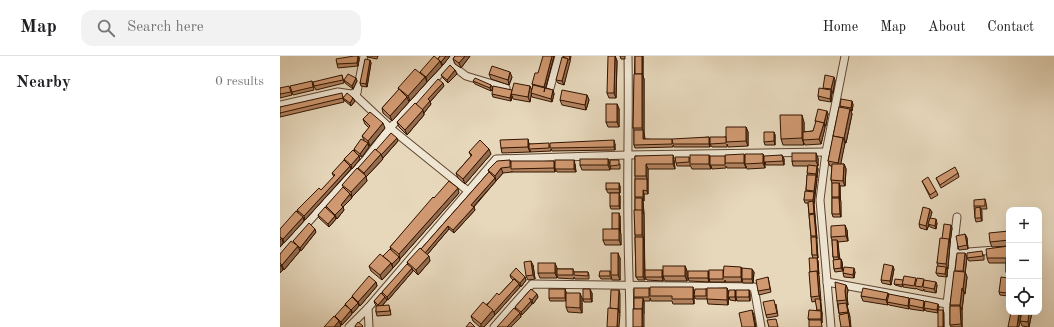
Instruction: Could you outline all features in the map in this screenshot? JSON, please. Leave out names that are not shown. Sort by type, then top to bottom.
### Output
[{"type":"street","points":[[364,56],[356,96],[390,128],[468,191]]},
{"type":"street","points":[[280,253],[366,159],[390,128],[447,66],[454,56]]},
{"type":"street","points":[[550,88],[559,56]]},
{"type":"street","points":[[628,56],[627,155],[630,327]]},
{"type":"street","points":[[831,327],[820,200],[826,152],[845,56]]},
{"type":"street","points":[[447,66],[453,66],[466,76],[506,88]]},
{"type":"street","points":[[280,105],[338,92],[351,94],[357,92]]},
{"type":"street","points":[[350,327],[496,159],[627,155],[826,152]]},
{"type":"street","points":[[948,327],[947,304],[957,217]]},
{"type":"street","points":[[953,254],[1006,249]]},
{"type":"street","points":[[827,282],[947,304]]},
{"type":"street","points":[[494,327],[532,284],[754,287],[761,327]]},
{"type":"street","points":[[368,308],[369,327]]},
{"type":"building","points":[[358,56],[357,63],[337,64],[336,59]]},
{"type":"building","points":[[434,56],[440,61],[426,77],[420,72]]},
{"type":"building","points":[[440,56],[446,56],[441,62],[438,59]]},
{"type":"building","points":[[455,56],[465,56],[459,63],[453,59]]},
{"type":"building","points":[[543,56],[552,56],[544,87],[532,84],[535,73],[538,73]]},
{"type":"building","points":[[570,56],[569,60],[563,57]]},
{"type":"building","points":[[608,56],[615,56],[614,93],[607,93]]},
{"type":"building","points":[[635,56],[642,56],[642,74],[635,74]]},
{"type":"building","points":[[562,57],[568,59],[562,81],[556,80]]},
{"type":"building","points":[[365,59],[370,60],[366,84],[360,83]]},
{"type":"building","points":[[450,65],[455,70],[447,80],[441,75]]},
{"type":"building","points":[[492,66],[510,72],[508,80],[489,74]]},
{"type":"building","points":[[415,69],[425,77],[408,96],[398,88]]},
{"type":"building","points":[[348,74],[356,78],[352,86],[344,80]]},
{"type":"building","points":[[634,74],[642,74],[642,128],[633,128]]},
{"type":"building","points":[[342,75],[343,80],[314,86],[313,82]]},
{"type":"building","points":[[825,75],[834,77],[831,89],[823,88]]},
{"type":"building","points":[[475,78],[491,85],[490,88],[473,81]]},
{"type":"building","points":[[438,79],[443,83],[428,99],[430,101],[422,110],[416,104]]},
{"type":"building","points":[[312,81],[313,87],[292,92],[290,86]]},
{"type":"building","points":[[514,83],[530,86],[528,97],[511,94]]},
{"type":"building","points":[[533,85],[553,90],[551,99],[531,93]]},
{"type":"building","points":[[289,86],[291,92],[280,94],[280,88]]},
{"type":"building","points":[[493,86],[512,90],[510,98],[492,94]]},
{"type":"building","points":[[819,88],[831,90],[830,99],[818,96]]},
{"type":"building","points":[[399,89],[407,97],[390,116],[382,108]]},
{"type":"building","points":[[562,90],[587,95],[585,105],[560,100]]},
{"type":"building","points":[[342,93],[343,98],[280,113],[280,107]]},
{"type":"building","points":[[347,93],[353,98],[350,103],[343,98]]},
{"type":"building","points":[[841,99],[852,101],[851,108],[840,106]]},
{"type":"building","points":[[415,103],[423,110],[405,130],[397,122]]},
{"type":"building","points":[[606,104],[617,104],[617,122],[606,122]]},
{"type":"building","points":[[839,107],[850,109],[844,138],[833,136]]},
{"type":"building","points":[[818,109],[827,111],[824,123],[815,121]]},
{"type":"building","points":[[370,112],[383,123],[368,141],[362,136],[370,126],[363,119]]},
{"type":"building","points":[[780,115],[802,115],[802,138],[781,139]]},
{"type":"building","points":[[816,121],[824,123],[819,139],[803,140],[803,132],[813,131]]},
{"type":"building","points":[[726,127],[746,127],[746,141],[726,142]]},
{"type":"building","points":[[634,130],[643,130],[643,139],[672,139],[672,144],[634,145]]},
{"type":"building","points":[[764,132],[774,132],[774,141],[764,142]]},
{"type":"building","points":[[391,133],[397,138],[381,155],[376,150]]},
{"type":"building","points":[[833,136],[843,138],[838,163],[828,161]]},
{"type":"building","points":[[709,137],[709,144],[673,144],[672,139]]},
{"type":"building","points":[[710,137],[726,137],[726,143],[710,144]]},
{"type":"building","points":[[361,139],[368,143],[360,154],[354,149]]},
{"type":"building","points":[[528,139],[528,147],[501,148],[500,140]]},
{"type":"building","points":[[480,140],[489,149],[463,179],[456,173],[472,155],[469,152]]},
{"type":"building","points":[[614,140],[614,147],[550,148],[550,143]]},
{"type":"building","points":[[549,143],[549,148],[529,149],[529,144]]},
{"type":"building","points":[[375,149],[381,154],[364,173],[358,168]]},
{"type":"building","points":[[353,150],[359,156],[351,165],[344,159]]},
{"type":"building","points":[[792,153],[816,153],[816,161],[792,161]]},
{"type":"building","points":[[744,154],[744,163],[725,163],[725,155]]},
{"type":"building","points":[[745,154],[763,154],[763,163],[745,164]]},
{"type":"building","points":[[673,155],[673,164],[646,164],[646,176],[635,176],[635,156]]},
{"type":"building","points":[[690,155],[709,155],[709,164],[690,164]]},
{"type":"building","points":[[782,155],[783,161],[764,162],[764,156]]},
{"type":"building","points":[[710,156],[725,156],[725,165],[710,165]]},
{"type":"building","points":[[675,157],[689,157],[689,162],[676,163]]},
{"type":"building","points":[[580,159],[608,159],[608,165],[580,165]]},
{"type":"building","points":[[344,160],[350,166],[304,216],[297,210],[319,188],[321,190],[335,175],[332,173]]},
{"type":"building","points":[[510,160],[510,167],[501,168],[495,176],[488,170],[497,161]]},
{"type":"building","points":[[555,160],[574,160],[574,169],[555,169]]},
{"type":"building","points":[[610,160],[619,160],[619,165],[610,166]]},
{"type":"building","points":[[511,161],[554,161],[554,168],[511,169]]},
{"type":"building","points":[[832,164],[844,164],[843,181],[831,180]]},
{"type":"building","points":[[808,165],[817,166],[816,174],[807,173]]},
{"type":"building","points":[[955,167],[958,173],[940,185],[936,178]]},
{"type":"building","points":[[357,168],[366,176],[351,192],[342,185]]},
{"type":"building","points":[[489,172],[495,178],[471,205],[474,207],[453,230],[448,226],[425,253],[421,249]]},
{"type":"building","points":[[807,175],[816,175],[814,191],[806,190]]},
{"type":"building","points":[[928,177],[936,191],[930,195],[922,181]]},
{"type":"building","points":[[635,179],[647,179],[647,191],[643,190],[643,197],[635,197]]},
{"type":"building","points":[[449,181],[458,188],[399,254],[390,247],[433,197],[434,198]]},
{"type":"building","points":[[606,183],[619,183],[619,189],[606,189]]},
{"type":"building","points":[[832,183],[839,183],[839,197],[832,197]]},
{"type":"building","points":[[343,187],[350,194],[341,205],[343,207],[335,215],[326,206]]},
{"type":"building","points":[[805,191],[814,192],[813,200],[804,200]]},
{"type":"building","points":[[610,193],[619,193],[619,206],[610,206]]},
{"type":"building","points":[[635,198],[642,198],[642,211],[635,210]]},
{"type":"building","points":[[832,198],[839,198],[840,214],[832,214]]},
{"type":"building","points":[[985,199],[985,206],[974,206],[974,200]]},
{"type":"building","points":[[813,201],[814,213],[809,214],[808,202]]},
{"type":"building","points":[[325,207],[335,216],[328,224],[318,215]]},
{"type":"building","points":[[923,207],[930,209],[926,226],[919,224]]},
{"type":"building","points":[[980,207],[981,218],[975,218],[975,208]]},
{"type":"building","points":[[634,210],[642,210],[642,235],[635,235]]},
{"type":"building","points":[[296,211],[303,217],[283,239],[280,237],[280,229]]},
{"type":"building","points":[[612,213],[619,213],[619,229],[612,229]]},
{"type":"building","points":[[814,214],[816,236],[811,236],[809,215]]},
{"type":"building","points":[[930,218],[936,219],[935,226],[928,224]]},
{"type":"building","points":[[309,223],[315,229],[300,248],[293,241]]},
{"type":"building","points":[[944,224],[951,225],[949,240],[942,239]]},
{"type":"building","points":[[845,225],[846,236],[831,237],[831,226]]},
{"type":"building","points":[[603,229],[619,229],[619,240],[603,240]]},
{"type":"building","points":[[1006,231],[1006,240],[990,242],[989,233]]},
{"type":"building","points":[[965,234],[967,245],[958,247],[956,236]]},
{"type":"building","points":[[635,237],[643,237],[643,277],[636,277]]},
{"type":"building","points":[[811,237],[816,237],[817,255],[812,255]]},
{"type":"building","points":[[940,238],[949,239],[946,264],[937,263]]},
{"type":"building","points":[[832,240],[837,240],[838,257],[833,257]]},
{"type":"building","points":[[291,241],[298,246],[282,265],[280,263],[280,254]]},
{"type":"building","points":[[1006,246],[1006,258],[987,258],[986,249]]},
{"type":"building","points":[[420,248],[429,256],[416,270],[407,262]]},
{"type":"building","points":[[390,249],[399,257],[392,264],[383,256]]},
{"type":"building","points":[[982,251],[983,256],[967,258],[967,253]]},
{"type":"building","points":[[611,253],[618,253],[618,275],[611,275]]},
{"type":"building","points":[[957,253],[965,253],[963,271],[955,271]]},
{"type":"building","points":[[380,254],[391,263],[380,275],[369,266]]},
{"type":"building","points":[[809,258],[817,258],[818,271],[810,272]]},
{"type":"building","points":[[841,259],[841,268],[834,269],[833,260]]},
{"type":"building","points":[[531,261],[533,275],[526,276],[524,262]]},
{"type":"building","points":[[538,263],[555,263],[555,273],[538,273]]},
{"type":"building","points":[[407,264],[412,268],[387,297],[382,292]]},
{"type":"building","points":[[884,264],[893,266],[890,281],[881,280]]},
{"type":"building","points":[[663,266],[685,266],[685,276],[663,276]]},
{"type":"building","points":[[724,266],[741,267],[741,277],[723,277]]},
{"type":"building","points":[[937,266],[946,267],[945,274],[936,273]]},
{"type":"building","points":[[844,267],[854,268],[853,275],[843,273]]},
{"type":"building","points":[[516,268],[525,277],[520,283],[510,275]]},
{"type":"building","points":[[742,268],[752,269],[752,279],[742,279]]},
{"type":"building","points":[[557,269],[573,269],[573,275],[557,275]]},
{"type":"building","points":[[645,270],[662,270],[662,277],[645,277]]},
{"type":"building","points":[[709,270],[723,270],[723,279],[709,279]]},
{"type":"building","points":[[600,271],[610,271],[610,276],[599,276]]},
{"type":"building","points":[[688,271],[708,271],[708,278],[688,278]]},
{"type":"building","points":[[817,271],[819,296],[811,297],[809,272]]},
{"type":"building","points":[[954,271],[965,272],[960,305],[950,305]]},
{"type":"building","points":[[574,272],[588,272],[588,276],[574,275]]},
{"type":"building","points":[[369,276],[376,282],[358,302],[352,296]]},
{"type":"building","points":[[904,276],[916,278],[914,286],[902,284]]},
{"type":"building","points":[[768,277],[770,289],[758,291],[756,280]]},
{"type":"building","points":[[1001,277],[1006,278],[1006,293],[999,292]]},
{"type":"building","points":[[917,278],[924,279],[922,287],[915,286]]},
{"type":"building","points":[[514,279],[519,284],[494,312],[487,305],[497,293],[499,295]]},
{"type":"building","points":[[895,279],[903,280],[902,285],[894,284]]},
{"type":"building","points":[[924,280],[936,282],[934,289],[923,287]]},
{"type":"building","points":[[835,282],[846,285],[846,300],[837,301]]},
{"type":"building","points":[[650,287],[693,287],[693,299],[672,299],[672,296],[650,296]]},
{"type":"building","points":[[634,288],[649,288],[649,297],[634,297]]},
{"type":"building","points":[[707,288],[727,288],[727,300],[707,299]]},
{"type":"building","points":[[863,288],[888,293],[886,300],[861,296]]},
{"type":"building","points":[[531,289],[537,294],[532,300],[529,298],[531,301],[521,312],[515,307]]},
{"type":"building","points":[[549,289],[565,289],[565,298],[549,298]]},
{"type":"building","points":[[583,289],[590,289],[591,299],[583,299]]},
{"type":"building","points":[[695,289],[706,289],[706,296],[694,296]]},
{"type":"building","points":[[611,290],[619,290],[618,309],[610,308]]},
{"type":"building","points":[[729,290],[735,290],[735,297],[728,297]]},
{"type":"building","points":[[736,290],[749,290],[749,297],[736,297]]},
{"type":"building","points":[[381,293],[385,297],[378,305],[374,301]]},
{"type":"building","points":[[566,293],[580,293],[580,308],[566,307]]},
{"type":"building","points":[[889,294],[909,298],[908,306],[887,302]]},
{"type":"building","points":[[352,297],[358,303],[351,310],[345,304]]},
{"type":"building","points":[[634,298],[643,298],[642,310],[634,309]]},
{"type":"building","points":[[910,298],[924,301],[923,308],[909,305]]},
{"type":"building","points":[[815,299],[820,299],[821,310],[817,310]]},
{"type":"building","points":[[774,300],[777,313],[766,315],[763,302]]},
{"type":"building","points":[[925,301],[938,304],[937,310],[924,308]]},
{"type":"building","points":[[483,302],[493,310],[481,324],[471,316]]},
{"type":"building","points":[[846,303],[848,312],[839,313],[838,304]]},
{"type":"building","points":[[345,305],[351,310],[341,322],[335,316]]},
{"type":"building","points":[[389,305],[390,311],[376,312],[376,306]]},
{"type":"building","points":[[950,306],[960,306],[961,324],[950,325]]},
{"type":"building","points":[[514,308],[520,313],[507,327],[497,327]]},
{"type":"building","points":[[608,308],[618,309],[617,327],[607,327]]},
{"type":"building","points":[[633,309],[642,309],[642,327],[633,327]]},
{"type":"building","points":[[752,310],[755,327],[742,327],[739,313]]},
{"type":"building","points":[[809,310],[821,311],[821,319],[808,319]]},
{"type":"building","points":[[938,310],[943,310],[943,327],[938,327]]},
{"type":"building","points":[[848,313],[850,327],[841,327],[839,315]]},
{"type":"building","points":[[1010,315],[1019,315],[1017,327],[1008,327]]},
{"type":"building","points":[[1021,315],[1029,315],[1028,322],[1020,321]]},
{"type":"building","points":[[334,316],[339,321],[334,327],[324,327]]},
{"type":"building","points":[[776,319],[778,327],[769,327],[767,320]]},
{"type":"building","points":[[809,320],[821,320],[822,327],[809,327]]},
{"type":"building","points":[[358,322],[363,326],[362,327],[355,326]]},
{"type":"building","points":[[470,322],[475,327],[466,327]]}]
